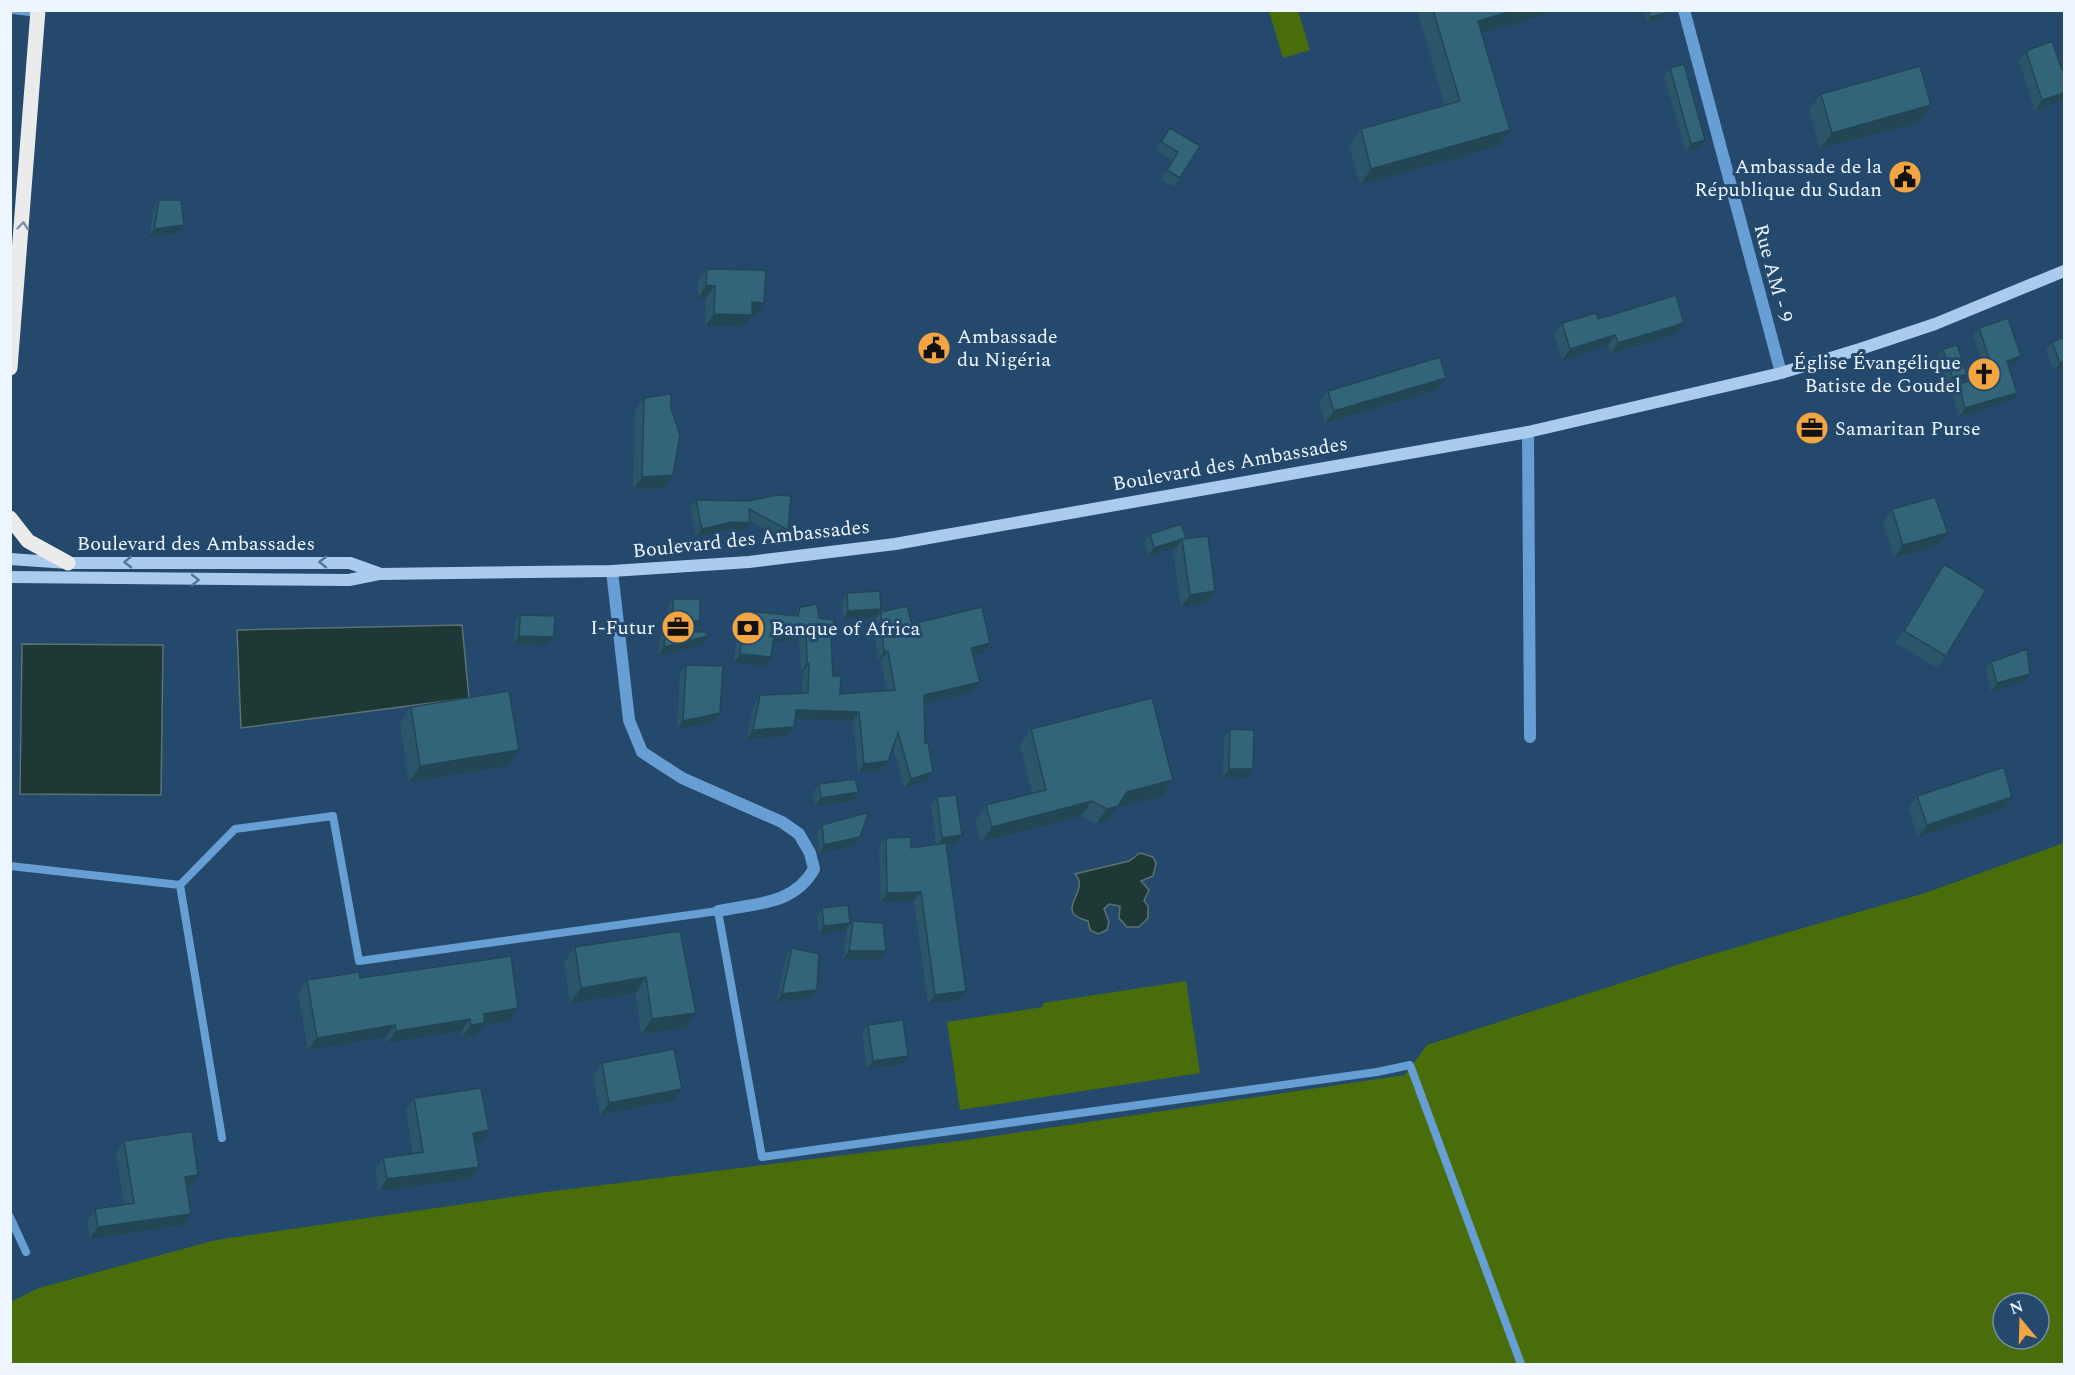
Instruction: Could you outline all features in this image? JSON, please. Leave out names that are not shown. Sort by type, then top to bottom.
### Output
[{"type":"main road","points":[[10,368],[38,12]]},
{"type":"main road","name":"Boulevard des Ambassades","points":[[10,577],[349,580],[380,574],[612,572],[748,562],[895,543],[1528,432],[1781,372],[1935,324],[2064,271]]},
{"type":"main road","points":[[10,518],[28,541],[68,563]]},
{"type":"main road","name":"Boulevard des Ambassades","points":[[10,559],[68,563],[350,563],[380,574]]},
{"type":"street","name":"Rue AM - 9","points":[[1684,10],[1781,372]]},
{"type":"street","points":[[1528,432],[1530,737]]},
{"type":"street","points":[[612,572],[629,720],[642,752],[682,778],[782,822],[800,834],[810,853],[814,868],[807,882],[791,896],[718,911]]},
{"type":"lane","points":[[13,10],[38,12]]},
{"type":"lane","points":[[180,885],[235,829],[333,816],[359,962],[718,911],[762,1157],[1377,1072],[1410,1065],[1521,1365]]},
{"type":"lane","points":[[10,866],[180,885]]},
{"type":"lane","points":[[180,885],[222,1138]]},
{"type":"lane","points":[[10,1217],[26,1252]]},
{"type":"green space","points":[[1269,11],[1298,11],[1310,50],[1283,58]]},
{"type":"green space","points":[[2064,843],[2064,1364],[11,1364],[11,1302],[39,1288],[216,1240],[546,1192],[967,1140],[1405,1075],[1427,1045],[1696,959],[1925,893]]},
{"type":"green space","points":[[1186,981],[1200,1073],[960,1110],[947,1022],[1043,1007],[1043,1003]]},
{"type":"shaded area","points":[[462,625],[469,698],[241,728],[237,630]]},
{"type":"shaded area","points":[[22,644],[163,645],[161,795],[20,794]]},
{"type":"shaded area","points":[[1140,853],[1153,857],[1156,863],[1153,876],[1141,881],[1149,890],[1144,901],[1148,906],[1148,918],[1139,927],[1127,927],[1119,918],[1120,906],[1109,904],[1104,909],[1109,922],[1107,930],[1098,934],[1090,930],[1088,921],[1073,912],[1072,907],[1079,887],[1075,874],[1129,861]]},
{"type":"building","points":[[1433,10],[1515,10],[1478,21],[1510,130],[1371,169],[1361,129],[1460,101]]},
{"type":"building","points":[[1648,10],[1665,10],[1666,13],[1650,17]]},
{"type":"building","points":[[2052,41],[2062,70],[2064,69],[2064,93],[2042,100],[2026,51]]},
{"type":"building","points":[[1684,64],[1705,140],[1691,144],[1670,68]]},
{"type":"building","points":[[1920,66],[1931,105],[1832,133],[1821,94]]},
{"type":"building","points":[[1170,128],[1200,146],[1180,178],[1167,170],[1178,152],[1161,142]]},
{"type":"building","points":[[159,200],[181,200],[184,225],[154,229]]},
{"type":"building","points":[[707,269],[766,270],[764,303],[752,302],[752,315],[714,314],[715,286],[706,285]]},
{"type":"building","points":[[1676,295],[1684,323],[1618,343],[1615,335],[1570,349],[1562,323],[1596,313],[1598,319]]},
{"type":"building","points":[[2008,318],[2021,356],[2007,361],[2017,393],[1965,408],[1958,384],[1994,373],[1979,328]]},
{"type":"building","points":[[2064,337],[2064,361],[2060,363],[2052,342]]},
{"type":"building","points":[[1957,345],[1967,374],[1953,379],[1943,349]]},
{"type":"building","points":[[1440,357],[1446,378],[1334,411],[1328,391]]},
{"type":"building","points":[[671,394],[671,408],[680,435],[673,475],[642,477],[644,398]]},
{"type":"building","points":[[777,495],[791,496],[788,530],[749,509],[750,523],[732,522],[702,529],[696,500],[748,501]]},
{"type":"building","points":[[1935,497],[1948,533],[1903,545],[1892,509]]},
{"type":"building","points":[[1181,524],[1186,538],[1154,548],[1150,534]]},
{"type":"building","points":[[1208,536],[1215,591],[1190,595],[1182,539]]},
{"type":"building","points":[[1944,564],[1986,590],[1946,656],[1904,631]]},
{"type":"building","points":[[880,591],[881,609],[848,611],[847,593]]},
{"type":"building","points":[[673,599],[700,599],[700,621],[673,621]]},
{"type":"building","points":[[817,604],[819,618],[834,620],[834,624],[821,626],[823,635],[831,635],[833,676],[841,676],[840,694],[895,690],[888,651],[884,652],[881,612],[907,606],[912,624],[982,607],[990,643],[971,648],[980,682],[924,695],[925,743],[928,742],[933,772],[911,779],[898,733],[888,761],[864,764],[859,712],[796,710],[794,727],[753,730],[760,695],[808,693],[809,663],[807,663],[806,629],[774,635],[771,657],[740,654],[745,611],[798,616],[800,607]]},
{"type":"building","points":[[520,615],[555,616],[554,637],[519,636]]},
{"type":"building","points":[[665,631],[707,632],[708,636],[664,647]]},
{"type":"building","points":[[2027,649],[2030,674],[1997,683],[1991,662]]},
{"type":"building","points":[[686,665],[723,666],[720,713],[683,721]]},
{"type":"building","points":[[509,691],[519,750],[420,766],[411,707]]},
{"type":"building","points":[[1152,698],[1173,780],[1127,792],[1118,806],[1107,809],[1092,801],[992,827],[986,805],[1046,790],[1031,729]]},
{"type":"building","points":[[1230,729],[1254,730],[1253,769],[1229,769]]},
{"type":"building","points":[[2004,767],[2012,797],[1927,825],[1917,796]]},
{"type":"building","points":[[855,779],[859,792],[821,798],[819,784]]},
{"type":"building","points":[[956,795],[962,835],[942,838],[937,797]]},
{"type":"building","points":[[869,812],[860,837],[824,845],[822,825]]},
{"type":"building","points":[[911,837],[911,848],[946,843],[966,991],[935,995],[921,892],[887,893],[886,838]]},
{"type":"building","points":[[848,905],[850,923],[824,926],[822,908]]},
{"type":"building","points":[[853,921],[883,923],[886,951],[849,951]]},
{"type":"building","points":[[680,931],[696,1013],[652,1019],[646,977],[581,988],[575,947]]},
{"type":"building","points":[[792,948],[819,954],[817,990],[782,994]]},
{"type":"building","points":[[511,956],[518,1008],[484,1014],[484,1023],[471,1025],[470,1019],[396,1031],[395,1025],[317,1038],[307,980],[359,972],[360,978]]},
{"type":"building","points":[[903,1020],[908,1056],[873,1061],[868,1025]]},
{"type":"building","points":[[674,1049],[682,1089],[609,1103],[602,1063]]},
{"type":"building","points":[[481,1088],[489,1130],[473,1133],[479,1167],[387,1179],[383,1158],[423,1152],[414,1098]]},
{"type":"building","points":[[192,1131],[198,1175],[185,1177],[191,1214],[98,1227],[95,1209],[134,1203],[124,1141]]},
{"type":"place","name":"Ambassade de la République du Sudan","points":[[1905,177]]},
{"type":"place","name":"Ambassade du Nigéria","points":[[934,348]]},
{"type":"place","name":"Église Évangélique Batiste de Goudel","points":[[1984,374]]},
{"type":"place","name":"Samaritan Purse","points":[[1812,428]]},
{"type":"place","name":"I-Futur","points":[[678,627]]},
{"type":"place","name":"Banque of Africa","points":[[748,628]]}]
